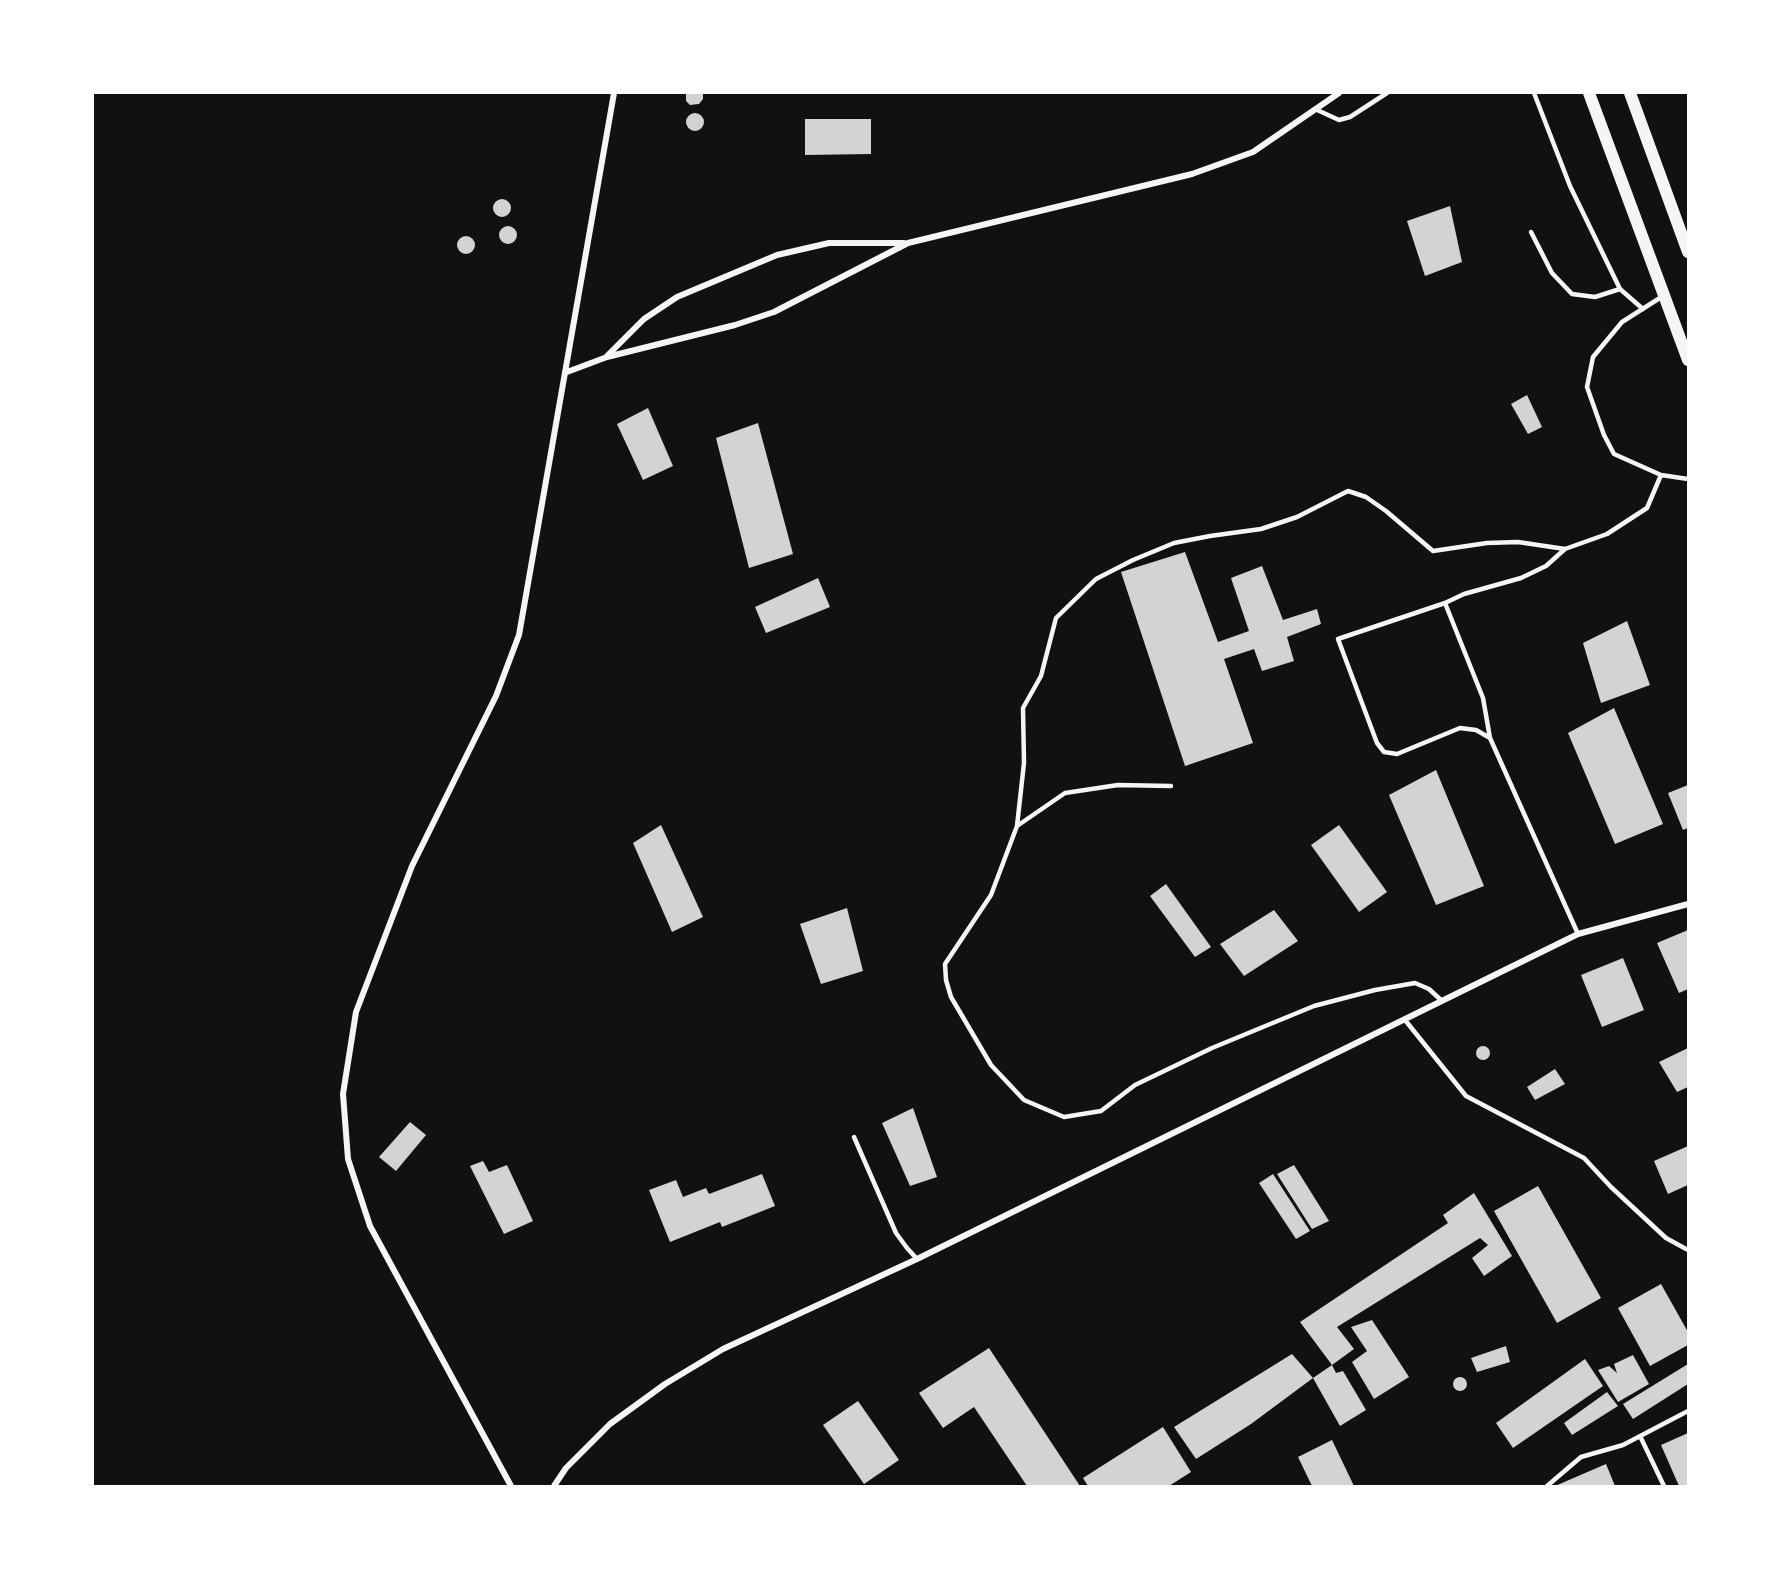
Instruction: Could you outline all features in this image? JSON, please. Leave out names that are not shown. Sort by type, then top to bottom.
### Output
[{"type":"main road","points":[[1589,93],[1664,295],[1685,344],[1688,360]]},
{"type":"main road","points":[[1630,93],[1688,252]]},
{"type":"street","points":[[511,1486],[370,1226],[348,1159],[343,1094],[356,1012],[380,949],[412,866],[496,696],[519,635],[567,372],[614,93]]},
{"type":"street","points":[[567,372],[607,357],[735,325],[774,312],[908,243],[1192,174],[1252,152],[1339,93]]},
{"type":"street","points":[[607,357],[644,319],[677,297],[777,255],[829,243],[908,243]]},
{"type":"street","points":[[554,1486],[566,1468],[610,1425],[665,1384],[723,1349],[917,1259],[1578,934],[1688,904]]},
{"type":"lane","points":[[1316,109],[1339,120],[1350,117],[1386,93]]},
{"type":"lane","points":[[1534,93],[1570,186],[1620,289],[1643,309]]},
{"type":"lane","points":[[1531,232],[1552,273],[1572,294],[1595,297],[1620,289]]},
{"type":"lane","points":[[1664,295],[1622,322],[1593,357],[1587,387],[1604,435],[1614,454],[1661,475],[1688,479]]},
{"type":"lane","points":[[1490,738],[1476,729],[1460,728],[1397,754],[1384,752],[1377,743],[1338,639],[1445,603],[1464,594],[1521,578],[1546,566],[1565,549],[1606,534],[1647,508],[1661,475]]},
{"type":"lane","points":[[1442,1001],[1430,989],[1415,983],[1375,990],[1314,1006],[1212,1048],[1136,1085],[1101,1111],[1064,1117],[1024,1100],[991,1065],[951,997],[946,980],[945,964],[991,895],[1017,826],[1024,763],[1023,708],[1041,676],[1056,618],[1095,579],[1174,543],[1261,529],[1297,516],[1348,491],[1366,497],[1386,511],[1433,551],[1497,543],[1518,543],[1565,549]]},
{"type":"lane","points":[[1445,603],[1483,698],[1490,738],[1578,934]]},
{"type":"lane","points":[[1017,826],[1065,793],[1118,785],[1171,786]]},
{"type":"lane","points":[[1405,1020],[1466,1096],[1584,1158],[1611,1187],[1666,1238],[1688,1250]]},
{"type":"lane","points":[[854,1137],[896,1233],[917,1259]]},
{"type":"lane","points":[[1547,1486],[1581,1457],[1623,1445],[1688,1411]]},
{"type":"lane","points":[[1640,1436],[1664,1486]]},
{"type":"building","points":[[686,93],[703,93],[703,99],[699,104],[690,105],[686,101]]},
{"type":"building","points":[[695,113],[701,116],[704,122],[701,128],[695,131],[689,128],[686,122],[689,116]]},
{"type":"building","points":[[805,119],[871,119],[871,154],[805,155]]},
{"type":"building","points":[[502,199],[508,202],[511,208],[508,214],[502,217],[496,214],[493,208],[496,202]]},
{"type":"building","points":[[1450,206],[1462,262],[1425,276],[1407,221]]},
{"type":"building","points":[[508,226],[514,229],[517,235],[514,241],[508,244],[502,241],[499,235],[502,229]]},
{"type":"building","points":[[466,236],[472,239],[475,245],[472,251],[466,254],[460,251],[457,245],[460,239]]},
{"type":"building","points":[[1527,395],[1542,427],[1528,434],[1511,404]]},
{"type":"building","points":[[648,408],[673,466],[643,480],[617,424]]},
{"type":"building","points":[[758,423],[793,554],[749,568],[716,438]]},
{"type":"building","points":[[1185,552],[1218,642],[1249,631],[1231,578],[1262,566],[1283,620],[1317,609],[1321,624],[1287,637],[1294,661],[1262,671],[1254,649],[1224,659],[1253,743],[1185,766],[1121,572]]},
{"type":"building","points":[[818,578],[830,607],[766,633],[755,607]]},
{"type":"building","points":[[1627,621],[1650,685],[1601,703],[1583,643]]},
{"type":"building","points":[[1614,708],[1663,824],[1615,844],[1568,733]]},
{"type":"building","points":[[1436,770],[1484,886],[1436,905],[1389,795]]},
{"type":"building","points":[[1688,785],[1688,828],[1683,830],[1668,793]]},
{"type":"building","points":[[661,825],[703,917],[672,932],[633,843]]},
{"type":"building","points":[[1339,825],[1387,892],[1359,912],[1311,845]]},
{"type":"building","points":[[1166,884],[1211,947],[1195,957],[1150,896]]},
{"type":"building","points":[[847,908],[863,971],[821,984],[800,924]]},
{"type":"building","points":[[1274,910],[1298,941],[1244,976],[1220,944]]},
{"type":"building","points":[[1688,930],[1688,989],[1679,993],[1657,943]]},
{"type":"building","points":[[1623,958],[1644,1010],[1602,1027],[1581,975]]},
{"type":"building","points":[[1480,1046],[1486,1046],[1490,1053],[1486,1060],[1480,1060],[1476,1056],[1476,1050]]},
{"type":"building","points":[[1688,1048],[1688,1087],[1677,1092],[1659,1062]]},
{"type":"building","points":[[1555,1069],[1565,1084],[1535,1100],[1527,1087]]},
{"type":"building","points":[[913,1108],[937,1177],[910,1186],[882,1123]]},
{"type":"building","points":[[410,1122],[426,1135],[396,1171],[379,1157]]},
{"type":"building","points":[[1688,1146],[1688,1185],[1668,1194],[1654,1161]]},
{"type":"building","points":[[483,1161],[489,1172],[507,1165],[533,1221],[504,1234],[470,1166]]},
{"type":"building","points":[[1294,1165],[1329,1221],[1312,1229],[1277,1174]]},
{"type":"building","points":[[762,1174],[775,1206],[722,1227],[720,1222],[670,1242],[649,1190],[676,1180],[683,1197],[706,1188],[709,1194]]},
{"type":"building","points":[[1273,1174],[1310,1231],[1296,1239],[1259,1183]]},
{"type":"building","points":[[1538,1186],[1601,1298],[1557,1323],[1494,1211]]},
{"type":"building","points":[[1474,1193],[1512,1256],[1484,1276],[1472,1258],[1488,1245],[1480,1238],[1337,1327],[1354,1349],[1332,1365],[1300,1322],[1448,1223],[1443,1215]]},
{"type":"building","points":[[1661,1284],[1688,1332],[1688,1345],[1650,1366],[1618,1308]]},
{"type":"building","points":[[1372,1320],[1409,1377],[1374,1399],[1352,1362],[1367,1351],[1351,1327]]},
{"type":"building","points":[[1506,1346],[1510,1362],[1477,1372],[1471,1358]]},
{"type":"building","points":[[989,1348],[1080,1486],[1027,1486],[974,1407],[943,1428],[919,1393]]},
{"type":"building","points":[[1292,1354],[1313,1378],[1251,1424],[1196,1459],[1174,1427]]},
{"type":"building","points":[[1633,1355],[1649,1384],[1618,1402],[1598,1370],[1609,1366],[1617,1373],[1614,1364]]},
{"type":"building","points":[[1585,1359],[1603,1386],[1513,1448],[1496,1423]]},
{"type":"building","points":[[1688,1364],[1688,1384],[1633,1419],[1623,1404]]},
{"type":"building","points":[[1332,1365],[1336,1373],[1343,1371],[1366,1410],[1340,1426],[1313,1378]]},
{"type":"building","points":[[1457,1377],[1463,1377],[1467,1384],[1463,1391],[1457,1391],[1453,1387],[1453,1381]]},
{"type":"building","points":[[1607,1392],[1618,1406],[1572,1435],[1564,1423]]},
{"type":"building","points":[[858,1401],[899,1460],[864,1484],[823,1425]]},
{"type":"building","points":[[1163,1427],[1191,1472],[1169,1486],[1088,1486],[1083,1478]]},
{"type":"building","points":[[1688,1433],[1688,1486],[1679,1486],[1661,1445]]},
{"type":"building","points":[[1332,1440],[1354,1486],[1312,1486],[1298,1457]]},
{"type":"building","points":[[1606,1464],[1615,1486],[1555,1486]]}]
